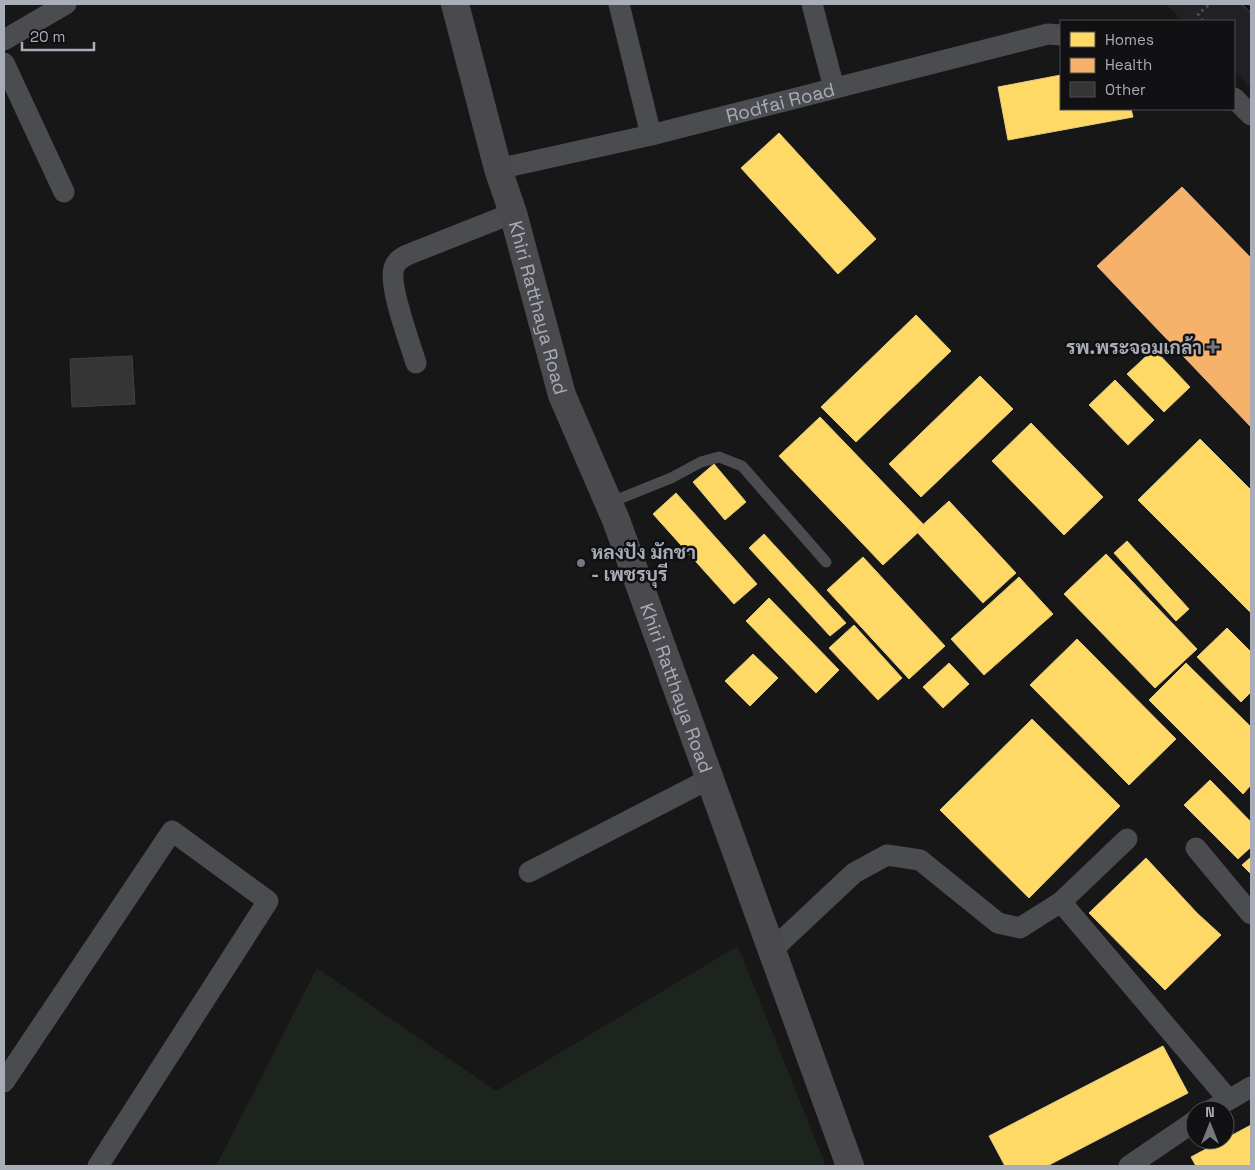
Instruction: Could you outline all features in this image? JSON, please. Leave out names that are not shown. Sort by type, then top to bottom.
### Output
[{"type":"street","points":[[4,40],[66,4]]},
{"type":"street","name":"Khiri Ratthaya Road","points":[[455,4],[498,169],[513,213],[562,395],[609,503],[850,1166]]},
{"type":"street","points":[[619,4],[651,135]]},
{"type":"street","points":[[812,4],[834,88]]},
{"type":"street","name":"Rodfai Road","points":[[498,169],[651,135],[1048,34],[1060,35]]},
{"type":"street","points":[[4,63],[64,192]]},
{"type":"street","points":[[1235,99],[1251,115]]},
{"type":"street","points":[[416,363],[393,284],[394,266],[407,255],[513,213]]},
{"type":"street","points":[[529,872],[708,779]]},
{"type":"street","points":[[4,1082],[172,831],[268,901],[98,1166]]},
{"type":"street","points":[[772,950],[854,873],[887,855],[920,860],[998,923],[1020,928],[1061,902],[1127,839]]},
{"type":"street","points":[[1196,848],[1251,914]]},
{"type":"street","points":[[1061,902],[1217,1100]]},
{"type":"street","points":[[1227,1100],[1251,1087]]},
{"type":"street","points":[[1128,1166],[1185,1128]]},
{"type":"lane","points":[[609,503],[671,478],[702,462],[719,457],[742,466],[826,562]]},
{"type":"path","points":[[1202,20],[1198,14],[1210,4]]},
{"type":"shaded area","points":[[1166,4],[1251,4],[1251,88],[1235,72],[1235,20],[1182,20]]},
{"type":"shaded area","points":[[738,946],[826,1166],[216,1166],[317,968],[496,1091]]},
{"type":"building: Homes","points":[[1060,75],[1060,110],[1131,110],[1133,117],[1008,140],[998,87]]},
{"type":"building: Homes","points":[[779,133],[876,239],[838,274],[741,168]]},
{"type":"building: Homes","points":[[916,315],[951,351],[856,442],[821,407]]},
{"type":"building: Homes","points":[[1154,349],[1190,387],[1164,412],[1127,374]]},
{"type":"building: Homes","points":[[980,376],[1013,409],[921,497],[889,464]]},
{"type":"building: Homes","points":[[1115,380],[1154,420],[1128,445],[1089,405]]},
{"type":"building: Homes","points":[[820,417],[925,526],[883,565],[779,456]]},
{"type":"building: Homes","points":[[1031,423],[1103,497],[1064,535],[992,461]]},
{"type":"building: Homes","points":[[1200,439],[1251,490],[1251,613],[1138,500]]},
{"type":"building: Homes","points":[[714,464],[746,502],[725,520],[693,482]]},
{"type":"building: Homes","points":[[676,493],[757,584],[734,604],[653,514]]},
{"type":"building: Homes","points":[[949,501],[1016,573],[983,603],[916,531]]},
{"type":"building: Homes","points":[[764,534],[846,623],[830,636],[749,548]]},
{"type":"building: Homes","points":[[1127,541],[1189,609],[1176,621],[1114,553]]},
{"type":"building: Homes","points":[[1106,554],[1197,649],[1155,688],[1064,594]]},
{"type":"building: Homes","points":[[863,557],[945,646],[909,679],[827,590]]},
{"type":"building: Homes","points":[[1019,577],[1053,614],[984,675],[951,639]]},
{"type":"building: Homes","points":[[769,598],[839,670],[816,693],[746,621]]},
{"type":"building: Homes","points":[[854,625],[902,678],[878,700],[829,648]]},
{"type":"building: Homes","points":[[1227,628],[1251,652],[1251,692],[1241,702],[1197,657]]},
{"type":"building: Homes","points":[[1077,639],[1176,739],[1129,785],[1030,685]]},
{"type":"building: Homes","points":[[753,654],[778,678],[750,706],[725,681]]},
{"type":"building: Homes","points":[[949,663],[969,684],[943,708],[923,687]]},
{"type":"building: Homes","points":[[1186,663],[1251,727],[1251,785],[1243,794],[1149,700]]},
{"type":"building: Homes","points":[[1032,719],[1120,806],[1029,898],[940,810]]},
{"type":"building: Homes","points":[[1210,780],[1251,822],[1251,847],[1238,859],[1184,805]]},
{"type":"building: Homes","points":[[1251,857],[1251,874],[1242,865]]},
{"type":"building: Homes","points":[[1146,858],[1197,913],[1221,935],[1165,990],[1089,913]]},
{"type":"building: Homes","points":[[1163,1046],[1188,1093],[1047,1166],[1005,1166],[989,1136]]},
{"type":"building: Homes","points":[[1251,1125],[1251,1166],[1196,1166],[1191,1157],[1204,1150],[1235,1150],[1235,1134]]},
{"type":"building: Health","name":"รพ.พระจอมเกล้า","points":[[1182,187],[1251,258],[1251,427],[1097,266]]},
{"type":"building: Other","points":[[132,356],[135,404],[72,407],[70,359]]},
{"type":"railway","points":[[1245,4],[1251,10]]},
{"type":"place","name":"รพ.พระจอมเกล้า","points":[[1213,347]]},
{"type":"place","name":"หลงปัง มักชา - เพชรบุรี","points":[[581,563]]}]
